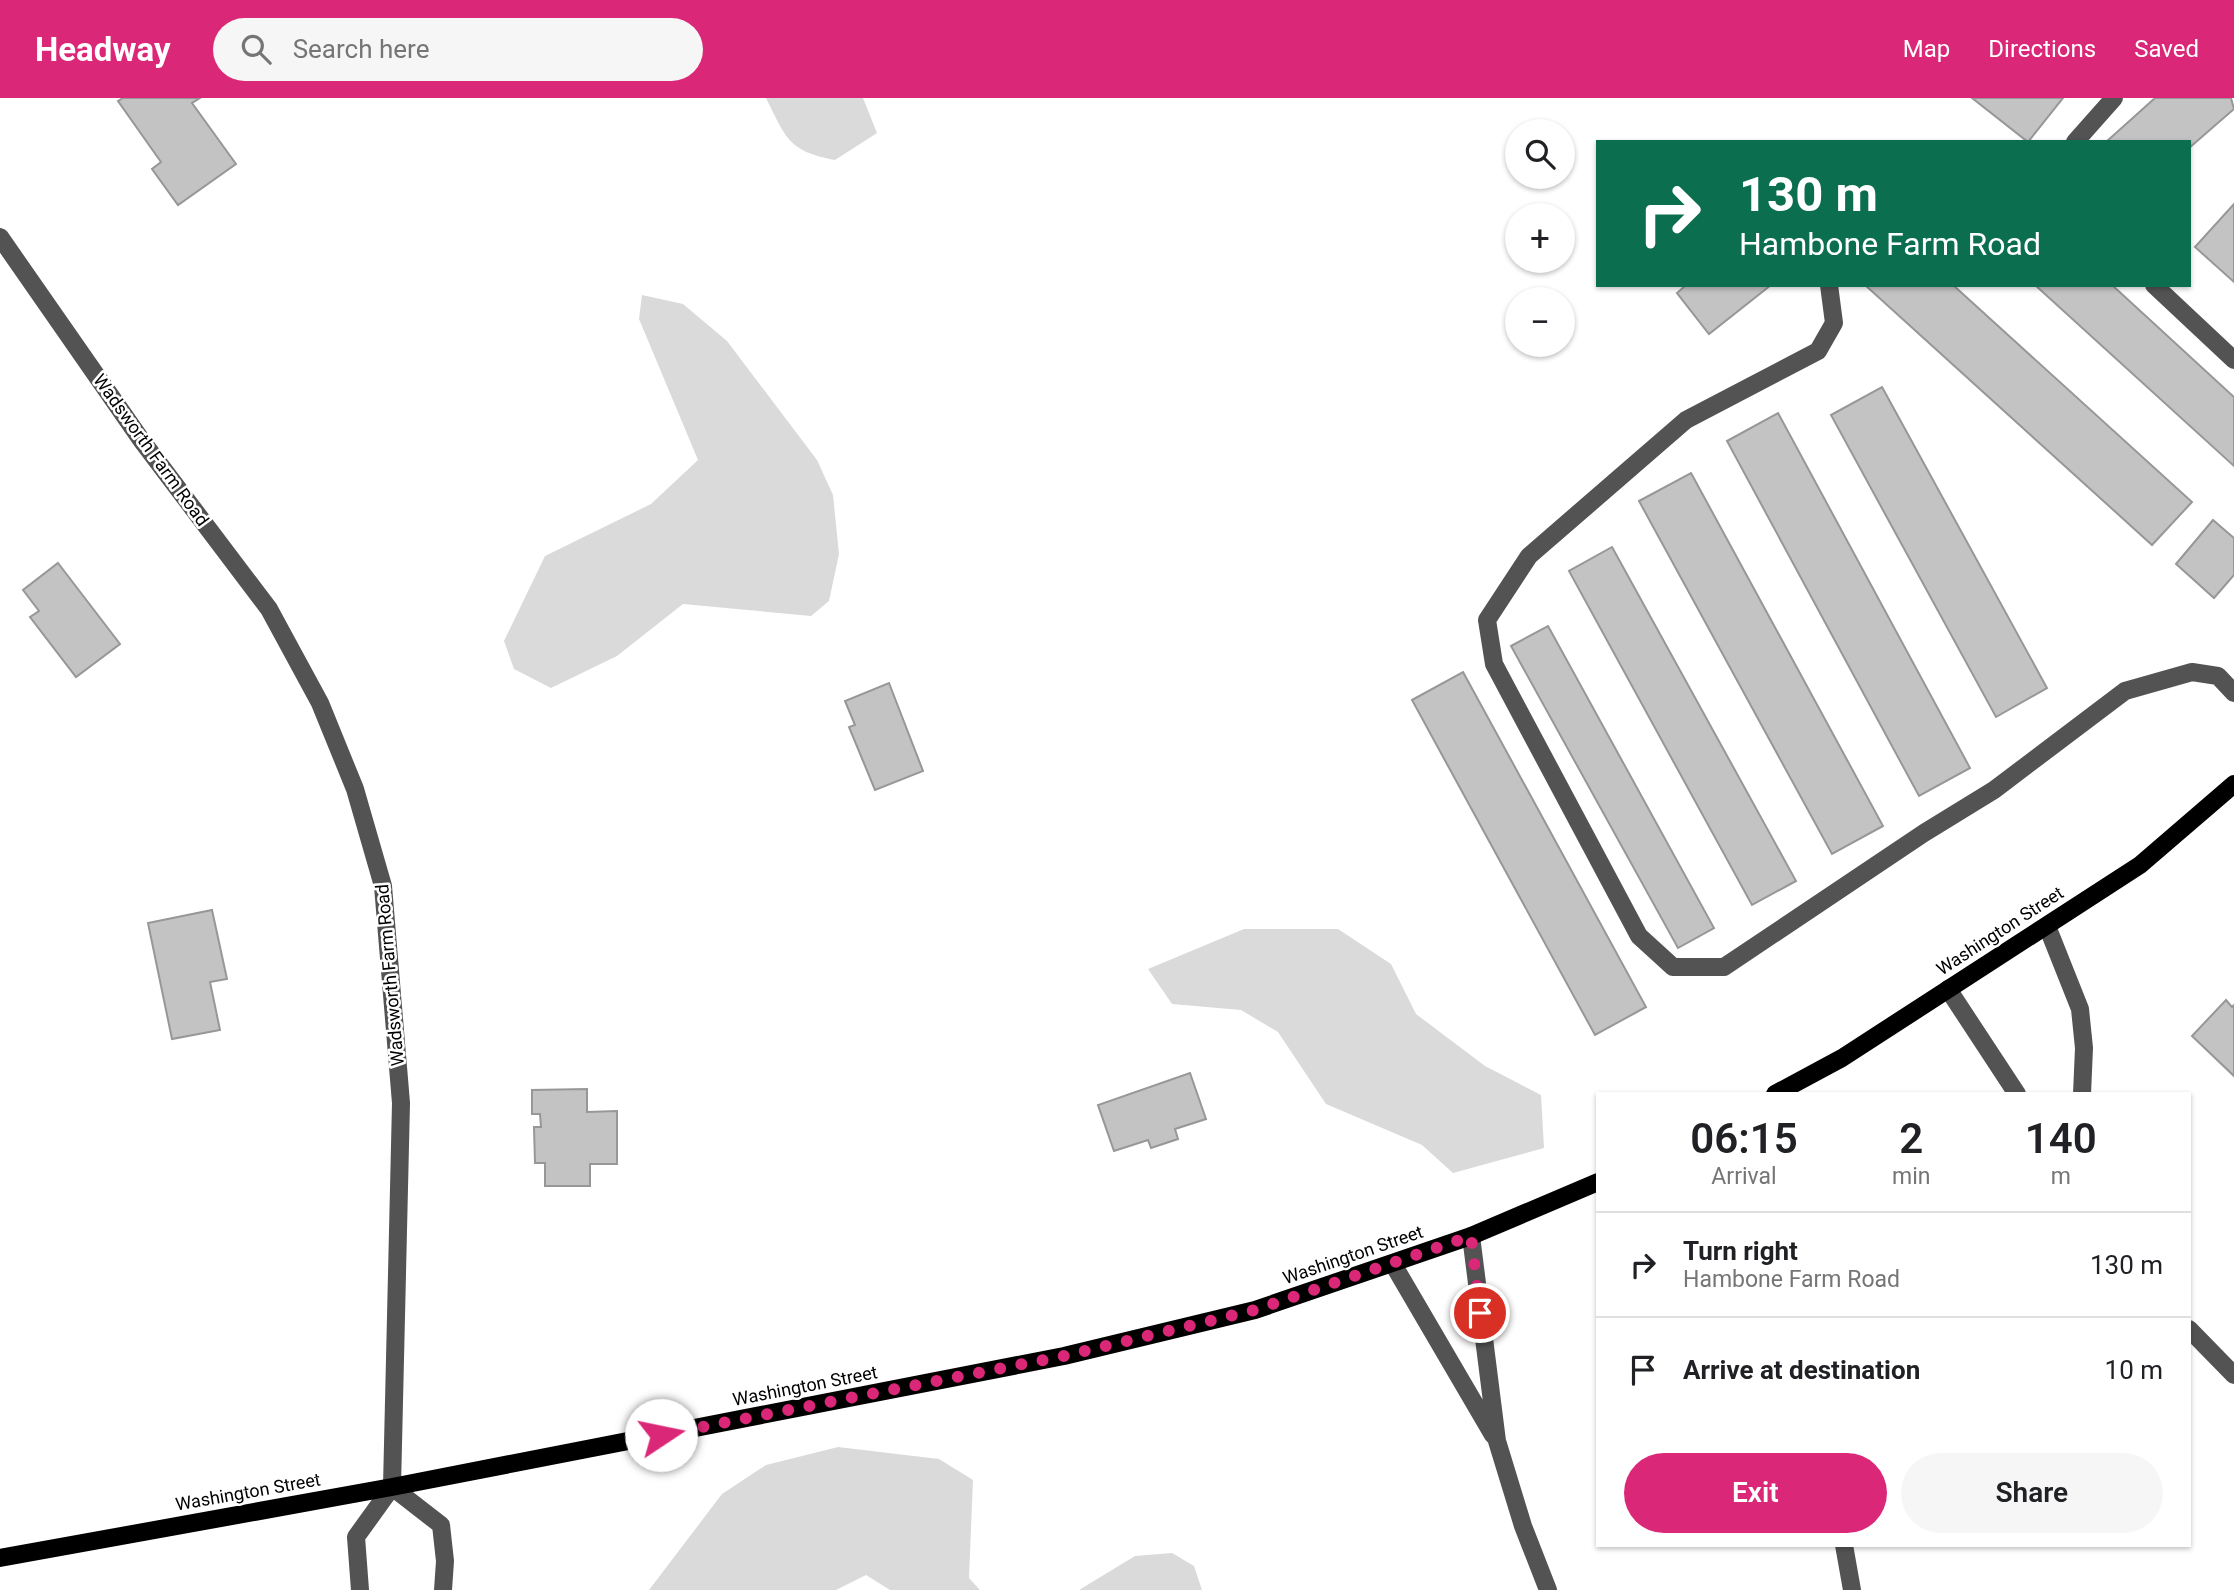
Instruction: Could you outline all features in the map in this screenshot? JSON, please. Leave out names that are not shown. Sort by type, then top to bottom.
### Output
[{"type":"main road","name":"Washington Street","points":[[1779,1092],[1842,1058],[2140,865],[2234,784]]},
{"type":"main road","name":"Washington Street","points":[[0,1558],[392,1488],[1064,1356],[1255,1310],[1471,1236],[1596,1183]]},
{"type":"street","points":[[2077,140],[2114,98]]},
{"type":"street","name":"Wadsworth Farm Road","points":[[0,237],[142,440],[269,609],[320,704],[355,789],[383,886],[401,1103],[392,1488]]},
{"type":"street","points":[[1829,287],[1834,323],[1818,351],[1686,420],[1529,556],[1487,620],[1494,664],[1639,936],[1674,967],[1724,967],[1924,832],[1994,790],[2125,691],[2192,672],[2218,676],[2234,693]]},
{"type":"street","points":[[2156,287],[2234,360]]},
{"type":"street","points":[[2047,926],[2080,1009],[2084,1048],[2082,1092]]},
{"type":"street","points":[[1948,989],[2016,1092]]},
{"type":"street","points":[[1471,1236],[1497,1441],[1522,1526],[1548,1590]]},
{"type":"street","points":[[1393,1264],[1497,1441]]},
{"type":"street","points":[[2191,1331],[2234,1375]]},
{"type":"street","points":[[360,1590],[355,1537],[392,1488],[441,1525],[446,1561],[443,1590]]},
{"type":"street","points":[[1844,1547],[1852,1590]]},
{"type":"shaded area","points":[[766,98],[863,98],[877,133],[835,160],[819,156],[790,141]]},
{"type":"shaded area","points":[[642,295],[683,304],[727,341],[817,460],[833,495],[839,554],[829,601],[811,616],[683,604],[617,656],[551,688],[514,669],[504,641],[545,556],[651,504],[698,460],[639,319]]},
{"type":"shaded area","points":[[1244,929],[1338,929],[1391,964],[1416,1014],[1485,1066],[1541,1095],[1544,1148],[1453,1173],[1422,1145],[1326,1104],[1278,1032],[1241,1010],[1172,1004],[1148,969]]},
{"type":"shaded area","points":[[838,1447],[939,1459],[973,1480],[969,1578],[980,1590],[890,1590],[866,1575],[836,1590],[649,1590],[722,1494],[766,1465]]},
{"type":"shaded area","points":[[1172,1553],[1194,1566],[1202,1590],[1079,1590],[1135,1556]]},
{"type":"building","points":[[123,98],[200,98],[192,103],[236,164],[178,205],[152,169],[161,162],[118,101]]},
{"type":"building","points":[[1972,98],[2063,98],[2030,140],[2025,140]]},
{"type":"building","points":[[2155,98],[2231,98],[2234,109],[2191,146],[2191,140],[2108,140]]},
{"type":"building","points":[[2234,204],[2234,282],[2195,247]]},
{"type":"building","points":[[1684,287],[1768,287],[1709,334],[1677,293]]},
{"type":"building","points":[[1867,287],[1955,287],[2192,502],[2152,545]]},
{"type":"building","points":[[2037,287],[2114,287],[2234,397],[2234,466]]},
{"type":"building","points":[[1882,387],[2047,688],[1996,717],[1831,415]]},
{"type":"building","points":[[1778,413],[1970,768],[1919,796],[1727,441]]},
{"type":"building","points":[[1691,473],[1883,826],[1832,854],[1639,501]]},
{"type":"building","points":[[2213,520],[2234,538],[2234,575],[2214,598],[2176,564]]},
{"type":"building","points":[[1612,547],[1796,881],[1752,905],[1569,571]]},
{"type":"building","points":[[58,563],[120,644],[76,677],[30,617],[39,611],[23,590]]},
{"type":"building","points":[[1548,626],[1714,928],[1678,948],[1511,646]]},
{"type":"building","points":[[1463,672],[1646,1007],[1595,1035],[1412,700]]},
{"type":"building","points":[[889,683],[923,771],[875,790],[849,727],[855,725],[845,701]]},
{"type":"building","points":[[212,910],[227,979],[210,982],[220,1030],[172,1039],[148,923]]},
{"type":"building","points":[[2226,1000],[2232,1007],[2234,1005],[2234,1076],[2192,1036]]},
{"type":"building","points":[[1190,1073],[1206,1119],[1175,1129],[1178,1139],[1151,1148],[1148,1140],[1114,1151],[1098,1105]]},
{"type":"building","points":[[587,1089],[587,1112],[617,1111],[617,1164],[590,1164],[590,1186],[545,1186],[545,1163],[535,1163],[534,1127],[541,1127],[540,1114],[532,1114],[532,1090]]},
{"type":"route","points":[[661,1435],[1064,1356],[1255,1310],[1471,1236],[1480,1313]]}]
